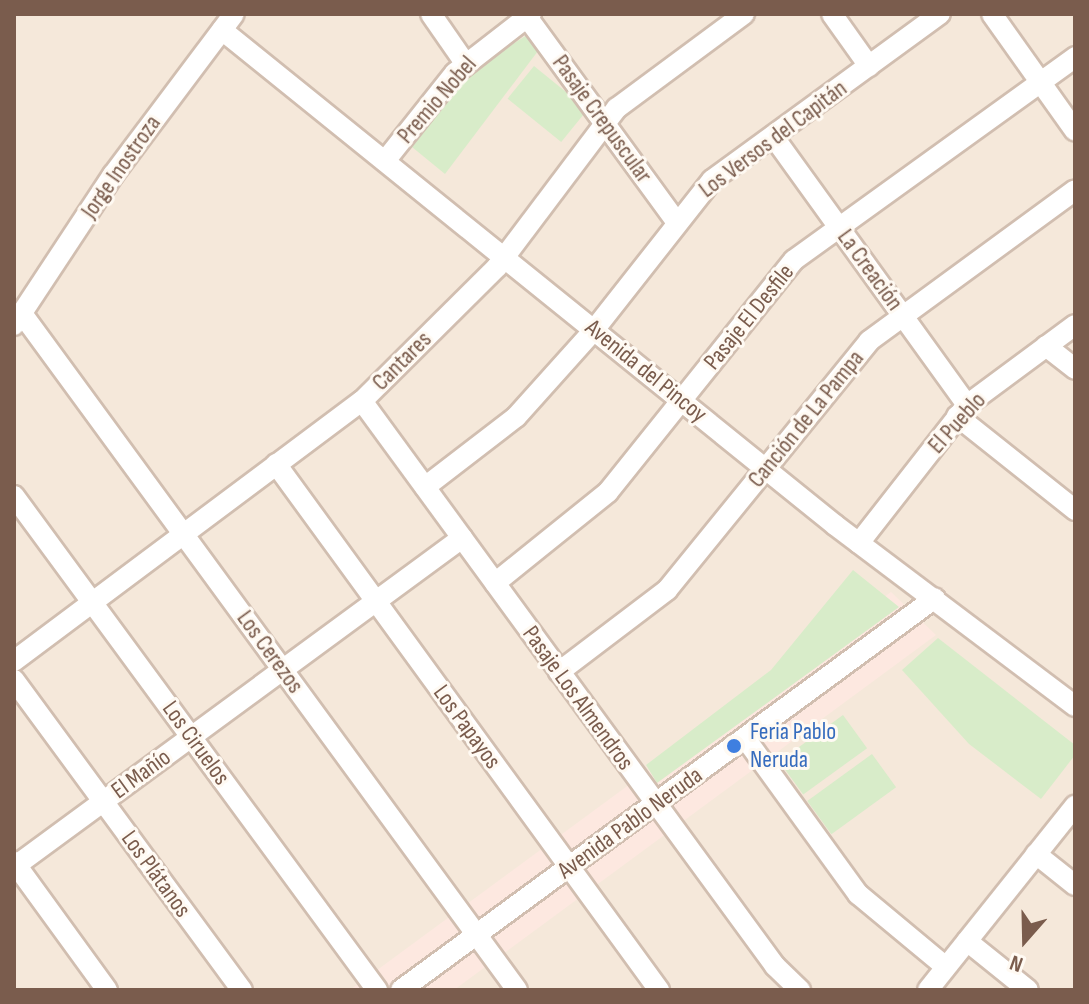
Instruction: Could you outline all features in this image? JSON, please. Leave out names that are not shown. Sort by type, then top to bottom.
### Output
[{"type":"street","points":[[431,14],[465,63]]},
{"type":"street","name":"Cantares","points":[[14,661],[362,401],[504,257],[617,108],[744,14]]},
{"type":"street","points":[[832,14],[869,66]]},
{"type":"street","name":"Los Versos del Capitán","points":[[425,487],[508,426],[594,330],[676,221],[712,180],[940,14]]},
{"type":"street","points":[[992,14],[1075,131]]},
{"type":"street","name":"Premio Nobel","points":[[385,161],[465,63],[529,15]]},
{"type":"street","name":"Pasaje Crepuscular","points":[[529,15],[676,221]]},
{"type":"street","name":"Avenida del Pincoy","points":[[228,22],[385,161],[594,330],[859,543],[1075,706]]},
{"type":"street","name":"Jorge Inostroza","points":[[19,320],[106,185],[228,22]]},
{"type":"street","name":"Pasaje El Desfile","points":[[495,583],[594,507],[794,260],[1075,57]]},
{"type":"street","name":"La Creación","points":[[773,136],[902,315],[962,410],[1075,510]]},
{"type":"street","name":"Canción de La Pampa","points":[[559,672],[667,590],[861,349],[902,315],[1075,190]]},
{"type":"street","name":"Los Cerezos","points":[[19,320],[183,533],[517,990]]},
{"type":"street","name":"El Pueblo","points":[[859,543],[962,410],[1075,325]]},
{"type":"street","points":[[1046,346],[1075,369]]},
{"type":"street","name":"Pasaje Los Almendros","points":[[362,401],[775,966],[800,990]]},
{"type":"street","name":"Los Papayos","points":[[276,464],[659,990]]},
{"type":"street","name":"Los Ciruelos","points":[[14,496],[377,990]]},
{"type":"street","name":"El Mañío","points":[[15,865],[462,538]]},
{"type":"street","name":"Avenida Pablo Neruda","points":[[401,990],[935,598]]},
{"type":"street","name":"Los Plátanos","points":[[14,680],[242,990]]},
{"type":"street","points":[[745,738],[858,894],[946,967]]},
{"type":"street","points":[[928,990],[1075,806]]},
{"type":"street","points":[[1036,854],[1075,885]]},
{"type":"street","points":[[15,865],[107,990]]},
{"type":"street","points":[[967,941],[1028,990]]},
{"type":"shaded area","points":[[14,14],[1075,14],[1075,990],[14,990]]},
{"type":"shaded area","name":"Feria Pablo Neruda","points":[[891,592],[936,635],[454,990],[350,990]]},
{"type":"green space","points":[[527,35],[538,51],[445,174],[412,147],[472,70]]},
{"type":"green space","points":[[534,66],[588,109],[561,142],[508,99]]},
{"type":"green space","points":[[853,570],[899,607],[657,783],[646,765],[771,670]]},
{"type":"green space","points":[[938,638],[1075,745],[1075,755],[1041,799],[969,744],[902,670]]},
{"type":"green space","points":[[843,715],[867,748],[803,795],[779,761]]},
{"type":"green space","points":[[872,754],[896,787],[831,834],[807,801]]},
{"type":"place","name":"Feria Pablo Neruda","points":[[734,746]]}]
